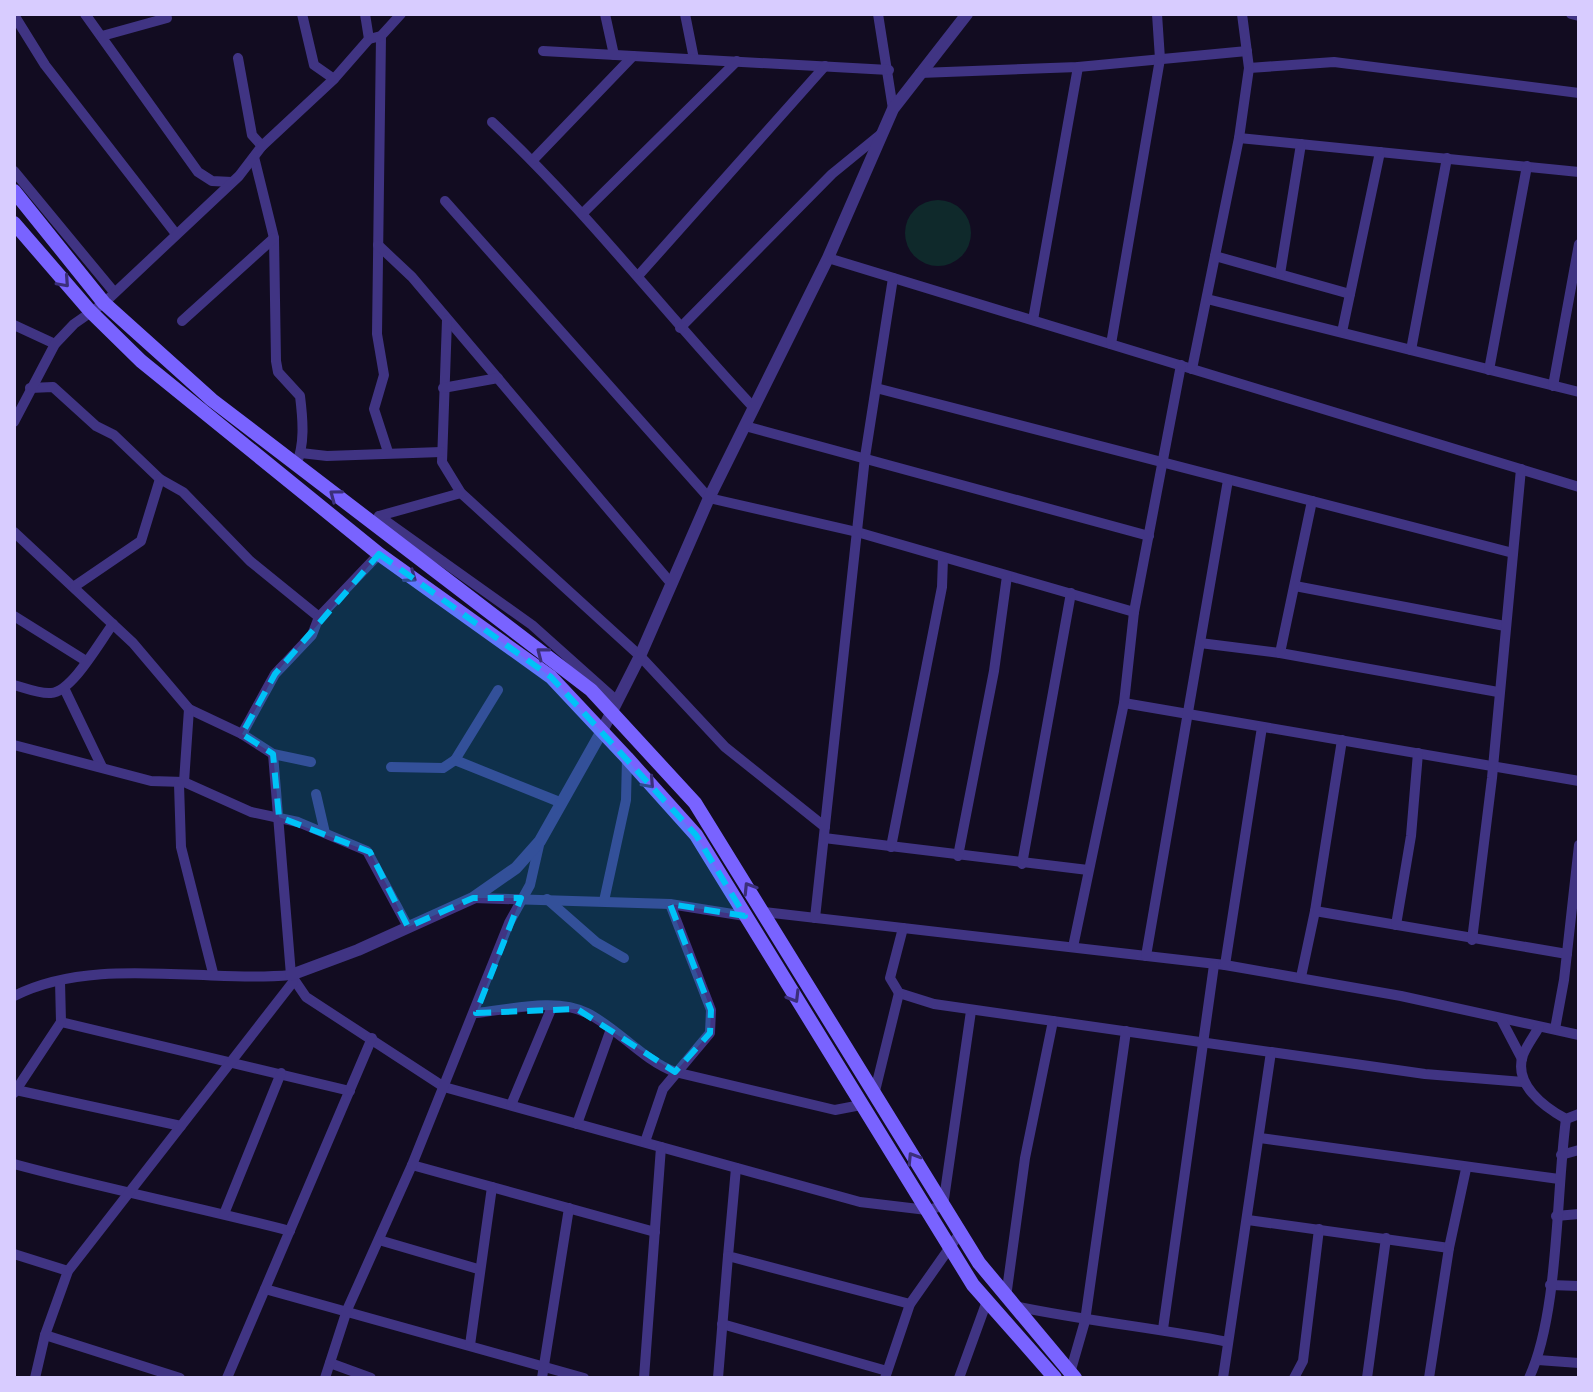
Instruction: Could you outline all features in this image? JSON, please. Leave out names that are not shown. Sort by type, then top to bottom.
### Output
[{"type":"main road","points":[[14,191],[109,297],[212,400],[298,459],[614,707],[695,803],[960,1233],[1010,1301],[1072,1375]]},
{"type":"main road","points":[[14,223],[90,311],[141,361],[379,554],[551,677],[627,758],[696,835],[949,1247],[987,1301],[1055,1378]]},
{"type":"street","points":[[85,14],[198,172],[212,181],[232,182]]},
{"type":"street","points":[[302,14],[314,65],[334,79]]},
{"type":"street","points":[[365,14],[375,37],[377,334],[384,375],[374,409],[388,452]]},
{"type":"street","points":[[14,422],[55,344],[232,182],[262,146],[401,14]]},
{"type":"street","points":[[605,14],[614,55]]},
{"type":"street","points":[[685,14],[694,59]]},
{"type":"street","points":[[878,14],[893,109]]},
{"type":"street","points":[[14,996],[60,981],[213,973],[292,978],[473,898],[516,868],[540,841],[640,656],[670,582],[828,258],[893,109],[967,14]]},
{"type":"street","points":[[1111,344],[1160,59],[1157,14]]},
{"type":"street","points":[[1073,947],[1124,703],[1134,612],[1164,461],[1186,367],[1207,299],[1239,138],[1249,68],[1242,14]]},
{"type":"street","points":[[1571,14],[1579,16]]},
{"type":"street","points":[[14,15],[45,65],[176,234]]},
{"type":"street","points":[[102,36],[167,18]]},
{"type":"street","points":[[543,51],[889,70]]},
{"type":"street","points":[[920,73],[1078,67],[1247,51]]},
{"type":"street","points":[[533,160],[633,56]]},
{"type":"street","points":[[238,58],[252,135],[262,146]]},
{"type":"street","points":[[583,213],[737,61]]},
{"type":"street","points":[[1249,68],[1334,62],[1579,93]]},
{"type":"street","points":[[638,276],[825,66]]},
{"type":"street","points":[[1033,320],[1078,67]]},
{"type":"street","points":[[492,122],[583,213],[680,328],[754,408]]},
{"type":"street","points":[[680,328],[832,174],[881,134]]},
{"type":"street","points":[[1239,138],[1579,172]]},
{"type":"street","points":[[1280,274],[1301,144]]},
{"type":"street","points":[[1342,332],[1380,152]]},
{"type":"street","points":[[254,157],[274,238],[278,372],[300,396],[299,425],[305,445],[298,459]]},
{"type":"street","points":[[1411,350],[1447,158]]},
{"type":"street","points":[[1489,370],[1527,166]]},
{"type":"street","points":[[14,171],[109,297]]},
{"type":"street","points":[[445,201],[709,498],[857,532],[1134,612]]},
{"type":"street","points":[[182,321],[274,238]]},
{"type":"street","points":[[1553,386],[1579,244]]},
{"type":"street","points":[[378,245],[412,277],[670,582]]},
{"type":"street","points":[[1215,256],[1350,294]]},
{"type":"street","points":[[828,258],[1579,487]]},
{"type":"street","points":[[815,918],[865,457],[893,278]]},
{"type":"street","points":[[1207,299],[1579,392]]},
{"type":"street","points":[[447,320],[441,452],[444,469],[461,493],[640,656],[725,747],[825,832],[891,847],[1088,870]]},
{"type":"street","points":[[14,325],[55,344]]},
{"type":"street","points":[[47,362],[53,387],[96,426],[114,435],[160,479],[188,497],[250,561],[319,617]]},
{"type":"street","points":[[443,388],[498,378]]},
{"type":"street","points":[[30,388],[53,387]]},
{"type":"street","points":[[876,388],[1513,553]]},
{"type":"street","points":[[745,426],[1149,536]]},
{"type":"street","points":[[298,459],[388,452],[441,452]]},
{"type":"street","points":[[1472,940],[1521,469]]},
{"type":"street","points":[[75,586],[141,541],[160,479]]},
{"type":"street","points":[[1146,956],[1228,480]]},
{"type":"street","points":[[461,493],[379,516],[532,625],[614,707]]},
{"type":"street","points":[[1280,653],[1312,501]]},
{"type":"street","points":[[14,532],[75,586],[157,668],[189,709],[242,734],[273,754],[311,762]]},
{"type":"street","points":[[242,734],[275,674],[312,635],[319,617],[379,554]]},
{"type":"street","points":[[891,847],[942,587],[943,558]]},
{"type":"street","points":[[958,856],[994,671],[1007,576]]},
{"type":"street","points":[[1295,586],[1505,626]]},
{"type":"street","points":[[1022,864],[1071,593]]},
{"type":"street","points":[[14,616],[86,661]]},
{"type":"street","points":[[14,685],[48,693],[64,688],[113,624]]},
{"type":"street","points":[[1200,643],[1280,653],[1498,692]]},
{"type":"street","points":[[64,688],[102,767]]},
{"type":"street","points":[[391,767],[443,768],[455,760],[477,730],[498,690]]},
{"type":"street","points":[[1124,703],[1579,781]]},
{"type":"street","points":[[189,709],[182,783],[181,847],[213,973]]},
{"type":"street","points":[[1163,1329],[1204,1041],[1262,727]]},
{"type":"street","points":[[1301,977],[1315,911],[1342,740]]},
{"type":"street","points":[[14,745],[151,781],[182,783],[251,812],[279,817],[370,853],[408,927]]},
{"type":"street","points":[[1396,925],[1411,836],[1418,753]]},
{"type":"street","points":[[273,754],[292,978],[306,997],[444,1087],[882,1207],[927,1210],[943,1206],[971,1011]]},
{"type":"street","points":[[604,901],[626,800],[627,758]]},
{"type":"street","points":[[455,760],[562,803]]},
{"type":"street","points":[[316,794],[325,833]]},
{"type":"street","points":[[325,1378],[347,1310],[412,1165],[533,875],[540,841]]},
{"type":"street","points":[[1555,1029],[1579,845]]},
{"type":"street","points":[[473,898],[670,904],[745,916]]},
{"type":"street","points":[[547,899],[596,942],[624,958]]},
{"type":"street","points":[[645,1142],[663,1089],[710,1033],[712,1023],[711,1010],[670,904]]},
{"type":"street","points":[[1315,911],[1567,954]]},
{"type":"street","points":[[764,912],[1301,977],[1579,1035]]},
{"type":"street","points":[[874,1095],[899,993],[890,978],[903,928]]},
{"type":"street","points":[[35,1378],[45,1335],[68,1271],[232,1061],[292,978]]},
{"type":"street","points":[[60,981],[61,1022],[15,1092],[181,1126]]},
{"type":"street","points":[[899,993],[971,1011],[1425,1074],[1523,1082]]},
{"type":"street","points":[[476,1013],[552,1007],[577,1009],[611,1029],[654,1063],[675,1072],[835,1110],[861,1105]]},
{"type":"street","points":[[511,1105],[552,1007]]},
{"type":"street","points":[[1501,1019],[1522,1059],[1523,1082],[1546,1108],[1566,1119],[1579,1114]]},
{"type":"street","points":[[1053,1021],[1025,1158],[1010,1301],[1085,1321],[1163,1329],[1228,1342]]},
{"type":"street","points":[[61,1022],[350,1091]]},
{"type":"street","points":[[1522,1059],[1539,1027]]},
{"type":"street","points":[[577,1124],[611,1029]]},
{"type":"street","points":[[1072,1375],[1085,1321],[1126,1031]]},
{"type":"street","points":[[227,1378],[372,1038]]},
{"type":"street","points":[[1223,1378],[1271,1052]]},
{"type":"street","points":[[224,1214],[281,1073]]},
{"type":"street","points":[[1529,1378],[1538,1360],[1550,1285],[1566,1119]]},
{"type":"street","points":[[1260,1138],[1295,1140],[1466,1169],[1559,1179]]},
{"type":"street","points":[[644,1378],[661,1147]]},
{"type":"street","points":[[1561,1155],[1579,1150]]},
{"type":"street","points":[[14,1164],[127,1194],[156,1196],[203,1212],[224,1214],[290,1231]]},
{"type":"street","points":[[412,1165],[655,1232]]},
{"type":"street","points":[[718,1378],[736,1168]]},
{"type":"street","points":[[1429,1378],[1449,1248],[1466,1169]]},
{"type":"street","points":[[470,1345],[478,1269],[492,1187]]},
{"type":"street","points":[[542,1378],[569,1208]]},
{"type":"street","points":[[1556,1216],[1579,1214]]},
{"type":"street","points":[[1248,1220],[1449,1248]]},
{"type":"street","points":[[1294,1378],[1303,1361],[1319,1229]]},
{"type":"street","points":[[722,1324],[886,1374],[910,1304],[960,1233]]},
{"type":"street","points":[[1367,1378],[1386,1238]]},
{"type":"street","points":[[379,1240],[478,1269]]},
{"type":"street","points":[[14,1254],[68,1271]]},
{"type":"street","points":[[728,1256],[910,1304]]},
{"type":"street","points":[[1550,1285],[1579,1286]]},
{"type":"street","points":[[265,1289],[584,1378]]},
{"type":"street","points":[[959,1378],[987,1301]]},
{"type":"street","points":[[45,1335],[180,1378]]},
{"type":"street","points":[[1538,1360],[1579,1363]]},
{"type":"street","points":[[330,1363],[371,1378]]},
{"type":"highlighted area","points":[[379,554],[551,677],[696,835],[745,916],[670,904],[711,1010],[710,1033],[675,1072],[577,1009],[476,1013],[521,898],[473,898],[408,927],[370,852],[279,817],[273,754],[242,734],[275,674]]},
{"type":"green space","points":[[931,200],[945,200],[957,205],[966,214],[971,233],[969,246],[962,257],[945,266],[931,266],[919,261],[910,252],[905,240],[905,226],[910,214],[919,205]]}]
